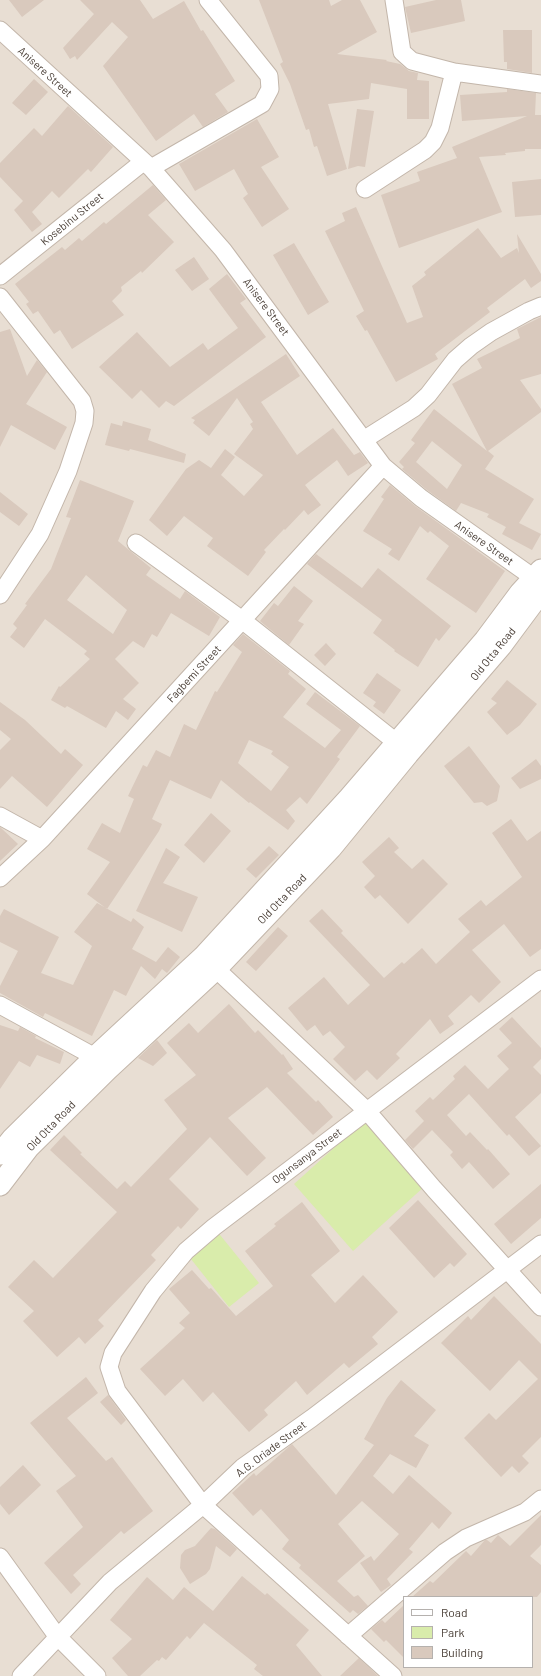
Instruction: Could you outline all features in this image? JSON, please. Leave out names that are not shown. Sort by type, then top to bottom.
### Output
[{"type":"street","name":"Kosebinu Street","points":[[0,276],[147,165],[262,104],[270,90],[269,76],[208,0]]},
{"type":"street","points":[[394,0],[402,52],[412,61],[454,72],[541,84]]},
{"type":"street","name":"Anisere Street","points":[[0,30],[147,165],[223,250],[384,466],[421,498],[539,580]]},
{"type":"street","points":[[365,189],[425,150],[433,142],[440,128],[454,72]]},
{"type":"street","points":[[0,297],[82,401],[85,411],[84,422],[68,471],[40,534],[0,595]]},
{"type":"street","points":[[365,439],[414,408],[428,395],[455,360],[471,346],[491,332],[541,306]]},
{"type":"street","name":"Fagbemi Street","points":[[0,878],[42,839],[384,466]]},
{"type":"street","points":[[136,543],[242,620],[396,742]]},
{"type":"street","name":"Old Otta Road","points":[[0,1185],[29,1147],[108,1069],[216,970],[331,848],[356,804],[396,742],[485,640],[520,593],[539,580]]},
{"type":"street","name":"Old Otta Road","points":[[0,1154],[12,1139],[95,1057],[203,957],[408,754],[501,646],[539,580]]},
{"type":"street","points":[[0,816],[42,839]]},
{"type":"street","points":[[216,970],[367,1111],[434,1190],[541,1307]]},
{"type":"street","name":"Ogunsanya Street","points":[[203,1505],[117,1390],[110,1367],[113,1353],[153,1291],[186,1251],[214,1226],[541,978]]},
{"type":"street","points":[[0,1005],[95,1057]]},
{"type":"street","name":"A.G. Oriade Street","points":[[21,1676],[57,1636],[110,1582],[203,1505],[243,1467],[312,1418],[508,1271],[541,1244]]},
{"type":"street","points":[[348,1636],[445,1552],[466,1538],[525,1512],[541,1499]]},
{"type":"street","points":[[203,1505],[393,1676]]},
{"type":"street","points":[[0,1557],[57,1636],[97,1676]]},
{"type":"shaded area","points":[[0,0],[541,0],[541,1676],[0,1676]]},
{"type":"green space","points":[[366,1119],[425,1186],[353,1251],[294,1184]]},
{"type":"green space","points":[[212,1225],[259,1283],[229,1307],[183,1249]]},
{"type":"building","points":[[9,0],[44,0],[22,17]]},
{"type":"building","points":[[80,0],[140,0],[153,19],[184,1],[201,31],[203,30],[235,81],[215,94],[228,112],[203,127],[194,114],[156,141],[103,66],[128,37],[112,22],[77,60],[75,56],[70,59],[63,48],[94,14]]},
{"type":"building","points":[[259,0],[329,0],[331,6],[342,0],[360,0],[377,32],[337,54],[387,60],[386,61],[400,64],[409,71],[418,73],[417,80],[429,81],[429,119],[407,119],[407,89],[371,83],[369,99],[328,104],[347,169],[327,176],[317,146],[314,147],[309,129],[306,130],[290,84],[280,64],[283,62]]},
{"type":"building","points":[[436,0],[461,0],[465,21],[411,33],[405,7]]},
{"type":"building","points":[[503,30],[532,30],[532,73],[507,69],[507,62],[504,62]]},
{"type":"building","points":[[34,79],[48,92],[26,115],[12,103]]},
{"type":"building","points":[[507,89],[536,93],[535,115],[541,115],[541,149],[525,149],[525,151],[505,153],[506,155],[479,157],[502,212],[399,248],[381,195],[420,181],[417,172],[457,158],[452,147],[527,116],[462,121],[460,95],[507,92]]},
{"type":"building","points":[[68,106],[113,147],[91,172],[88,169],[59,198],[52,191],[32,212],[42,224],[32,232],[14,210],[23,201],[0,177],[0,163],[34,128],[42,136]]},
{"type":"building","points":[[357,109],[374,111],[365,167],[358,166],[348,169]]},
{"type":"building","points":[[257,119],[279,157],[261,167],[289,209],[262,227],[243,198],[248,194],[234,169],[195,191],[179,164]]},
{"type":"building","points":[[541,179],[541,215],[515,217],[512,182]]},
{"type":"building","points":[[153,185],[166,200],[148,215],[174,242],[142,273],[141,271],[121,287],[122,291],[112,301],[124,315],[72,349],[60,330],[54,334],[38,311],[33,314],[26,304],[29,302],[15,284],[62,247],[65,250],[79,238],[82,241],[104,222],[106,224]]},
{"type":"building","points":[[356,207],[407,323],[423,317],[412,286],[426,275],[424,272],[478,228],[501,258],[517,248],[519,253],[517,234],[541,274],[541,281],[531,288],[525,279],[487,308],[490,312],[435,354],[438,359],[396,382],[367,330],[365,331],[356,316],[364,311],[325,231],[345,221],[342,213]]},
{"type":"building","points":[[294,243],[329,302],[308,315],[273,255]]},
{"type":"building","points":[[194,257],[209,279],[192,291],[175,270]]},
{"type":"building","points":[[227,274],[246,299],[240,303],[266,337],[174,406],[166,401],[159,408],[141,390],[132,399],[99,367],[137,332],[170,367],[203,343],[208,350],[238,328],[209,289]]},
{"type":"building","points":[[541,317],[541,374],[520,380],[541,409],[541,412],[488,451],[494,456],[485,469],[534,499],[519,523],[541,534],[532,550],[502,534],[506,527],[487,517],[489,514],[461,503],[456,511],[427,490],[402,469],[404,467],[399,462],[415,443],[411,440],[434,409],[487,451],[452,384],[482,368],[477,359],[520,338],[517,329]],"holes":[[[432,441],[462,465],[447,489],[416,462]]]},
{"type":"building","points":[[10,329],[27,376],[37,360],[47,372],[26,404],[67,427],[55,450],[11,425],[0,447],[0,332]]},
{"type":"building","points":[[286,354],[300,376],[261,402],[297,455],[333,428],[354,455],[360,452],[368,463],[348,476],[337,460],[305,485],[321,505],[308,515],[304,510],[285,530],[284,529],[264,550],[266,552],[248,576],[207,546],[213,538],[184,516],[167,536],[149,520],[186,469],[199,460],[211,468],[225,449],[235,457],[221,475],[244,496],[263,475],[234,454],[253,429],[250,424],[253,422],[237,398],[209,436],[193,423],[195,420],[191,418]]},
{"type":"building","points":[[123,421],[151,429],[148,440],[186,454],[184,463],[130,449],[129,451],[105,445],[111,423],[122,426]]},
{"type":"building","points":[[80,480],[134,501],[118,541],[151,568],[146,575],[180,599],[185,591],[220,617],[209,636],[171,613],[157,637],[152,634],[144,648],[133,641],[115,659],[139,683],[123,699],[136,709],[128,720],[116,711],[106,728],[67,706],[65,708],[51,700],[59,686],[60,687],[90,659],[84,654],[87,651],[45,619],[24,648],[10,637],[17,628],[13,624],[27,605],[25,604],[51,569],[71,518],[66,517]],"holes":[[[86,575],[127,610],[113,634],[67,600]]]},
{"type":"building","points":[[390,485],[415,506],[505,571],[476,613],[426,579],[449,546],[430,531],[428,533],[420,526],[399,561],[388,554],[392,549],[363,531],[384,499],[381,497]]},
{"type":"building","points":[[0,492],[28,514],[19,526],[0,512]]},
{"type":"building","points":[[316,554],[362,588],[378,568],[451,626],[439,641],[436,638],[418,667],[394,651],[395,650],[373,633],[382,620],[307,564]]},
{"type":"building","points":[[294,586],[313,601],[298,621],[304,624],[289,645],[260,621],[274,603],[278,606]]},
{"type":"building","points":[[243,634],[290,671],[288,674],[306,689],[283,717],[325,748],[341,730],[306,704],[315,692],[360,726],[337,757],[340,759],[307,804],[300,797],[286,810],[295,821],[288,830],[250,802],[249,803],[221,780],[211,799],[170,780],[152,819],[162,824],[159,831],[107,909],[87,894],[110,862],[87,849],[102,823],[120,833],[134,799],[128,796],[143,765],[147,767],[156,750],[170,757],[184,724],[196,730],[215,691],[217,692],[242,652],[233,645]],"holes":[[[249,740],[273,751],[271,754],[289,767],[271,791],[238,763]]]},
{"type":"building","points":[[326,643],[336,654],[325,666],[314,655]]},
{"type":"building","points":[[377,673],[401,690],[384,714],[373,706],[376,702],[363,693]]},
{"type":"building","points":[[507,680],[537,704],[520,725],[507,735],[487,712],[497,703],[491,699]]},
{"type":"building","points":[[0,702],[25,720],[61,754],[65,749],[83,765],[47,807],[12,776],[0,789],[0,750],[11,739],[0,730]]},
{"type":"building","points":[[469,746],[500,786],[497,801],[487,806],[482,802],[474,803],[444,766]]},
{"type":"building","points":[[536,759],[541,766],[541,779],[520,789],[511,778]]},
{"type":"building","points":[[211,813],[231,831],[204,863],[184,845]]},
{"type":"building","points":[[511,819],[527,841],[541,831],[541,949],[530,957],[504,924],[472,950],[501,982],[479,1003],[471,995],[448,1016],[454,1024],[440,1034],[430,1019],[396,1054],[400,1058],[377,1080],[367,1070],[355,1081],[333,1059],[345,1047],[330,1031],[323,1036],[315,1025],[307,1031],[288,1008],[324,977],[348,1005],[370,985],[309,921],[322,909],[343,931],[341,933],[384,978],[402,962],[404,964],[422,948],[436,964],[470,932],[458,919],[481,900],[486,906],[522,877],[492,833]]},
{"type":"building","points":[[0,827],[18,844],[0,861]]},
{"type":"building","points":[[389,837],[399,848],[394,852],[412,869],[423,859],[448,884],[408,924],[380,895],[375,899],[364,887],[375,876],[362,862]]},
{"type":"building","points":[[269,846],[279,855],[256,878],[246,869]]},
{"type":"building","points":[[166,848],[180,857],[163,883],[198,897],[182,932],[136,911]]},
{"type":"building","points":[[97,903],[131,922],[133,918],[144,927],[132,949],[156,962],[168,947],[180,957],[167,973],[162,969],[155,979],[141,966],[126,996],[114,990],[92,1036],[45,1013],[43,1017],[0,993],[0,986],[18,951],[0,942],[0,916],[4,909],[59,937],[41,973],[73,985],[92,946],[74,932]]},
{"type":"building","points":[[278,927],[288,936],[256,971],[246,962]]},
{"type":"building","points":[[229,1004],[255,1033],[258,1030],[282,1055],[283,1054],[293,1069],[287,1073],[316,1102],[318,1100],[333,1117],[313,1135],[267,1087],[228,1118],[266,1158],[247,1176],[210,1137],[169,1179],[199,1209],[181,1229],[178,1226],[151,1255],[156,1260],[98,1320],[104,1326],[85,1344],[79,1337],[57,1357],[23,1321],[34,1311],[8,1287],[34,1260],[53,1278],[117,1212],[50,1150],[64,1135],[82,1153],[80,1154],[117,1189],[125,1181],[131,1187],[187,1129],[164,1100],[196,1075],[167,1043],[189,1023],[198,1033]]},
{"type":"building","points":[[512,1017],[541,1048],[541,1059],[533,1067],[541,1075],[541,1093],[515,1117],[541,1146],[529,1156],[509,1134],[507,1136],[469,1094],[447,1115],[466,1136],[470,1132],[487,1150],[488,1149],[510,1174],[493,1189],[469,1162],[462,1169],[450,1155],[453,1152],[432,1130],[413,1149],[405,1140],[424,1121],[415,1111],[430,1097],[433,1100],[455,1079],[453,1076],[465,1065],[488,1089],[509,1069],[497,1056],[512,1043],[499,1029]]},
{"type":"building","points":[[0,1025],[18,1031],[20,1027],[36,1036],[35,1038],[64,1052],[60,1064],[37,1055],[30,1067],[19,1061],[0,1089]]},
{"type":"building","points":[[157,1040],[167,1053],[153,1066],[138,1058]]},
{"type":"building","points":[[541,1184],[541,1218],[511,1244],[494,1224]]},
{"type":"building","points":[[418,1200],[467,1254],[454,1267],[450,1263],[434,1278],[389,1228]]},
{"type":"building","points":[[302,1202],[340,1251],[311,1275],[335,1303],[363,1275],[398,1312],[372,1337],[378,1344],[349,1368],[344,1363],[307,1395],[296,1381],[264,1410],[268,1415],[249,1432],[213,1392],[203,1402],[183,1379],[165,1396],[140,1369],[185,1328],[179,1323],[190,1313],[169,1289],[192,1270],[209,1289],[211,1288],[236,1316],[273,1286],[245,1251],[276,1226],[274,1224]]},
{"type":"building","points":[[494,1296],[541,1344],[541,1437],[522,1456],[529,1463],[519,1473],[512,1466],[501,1477],[464,1438],[489,1413],[496,1420],[538,1379],[519,1360],[490,1391],[441,1343],[468,1316],[471,1320]]},
{"type":"building","points":[[86,1377],[98,1393],[67,1418],[106,1461],[112,1457],[153,1511],[124,1534],[121,1531],[73,1575],[81,1584],[71,1594],[44,1563],[83,1527],[56,1491],[76,1476],[30,1423]]},
{"type":"building","points":[[401,1380],[436,1410],[414,1436],[429,1445],[416,1468],[390,1454],[373,1476],[393,1494],[409,1475],[452,1513],[439,1529],[432,1522],[409,1549],[413,1552],[387,1579],[391,1585],[381,1592],[360,1563],[371,1556],[374,1561],[399,1534],[362,1501],[338,1524],[365,1556],[337,1581],[354,1597],[358,1595],[368,1606],[358,1614],[353,1610],[350,1613],[299,1568],[301,1565],[282,1549],[289,1540],[261,1509],[253,1516],[232,1493],[254,1473],[256,1476],[292,1444],[336,1495],[374,1445],[364,1439],[387,1398]]},
{"type":"building","points":[[108,1395],[126,1420],[121,1425],[100,1402]]},
{"type":"building","points":[[23,1465],[41,1485],[9,1515],[0,1504],[0,1487]]},
{"type":"building","points":[[541,1515],[541,1545],[530,1556],[541,1565],[541,1592],[537,1597],[413,1596],[430,1581],[433,1583],[466,1551],[471,1556],[485,1540],[491,1543],[498,1535],[510,1546]]},
{"type":"building","points":[[211,1528],[215,1529],[237,1549],[230,1557],[216,1546],[210,1569],[206,1574],[190,1584],[180,1568],[181,1555],[185,1550],[195,1546]]},
{"type":"building","points":[[242,1576],[265,1595],[267,1593],[309,1630],[296,1645],[322,1676],[263,1676],[254,1669],[257,1665],[204,1623],[190,1639],[187,1636],[166,1660],[162,1657],[159,1661],[157,1660],[140,1676],[128,1676],[112,1658],[132,1639],[110,1620],[147,1577],[173,1600],[184,1587],[213,1611]]},
{"type":"building","points":[[403,1606],[403,1657],[386,1640],[384,1642],[371,1629],[382,1620],[385,1623]]},
{"type":"building","points":[[359,1658],[378,1676],[340,1676]]}]
